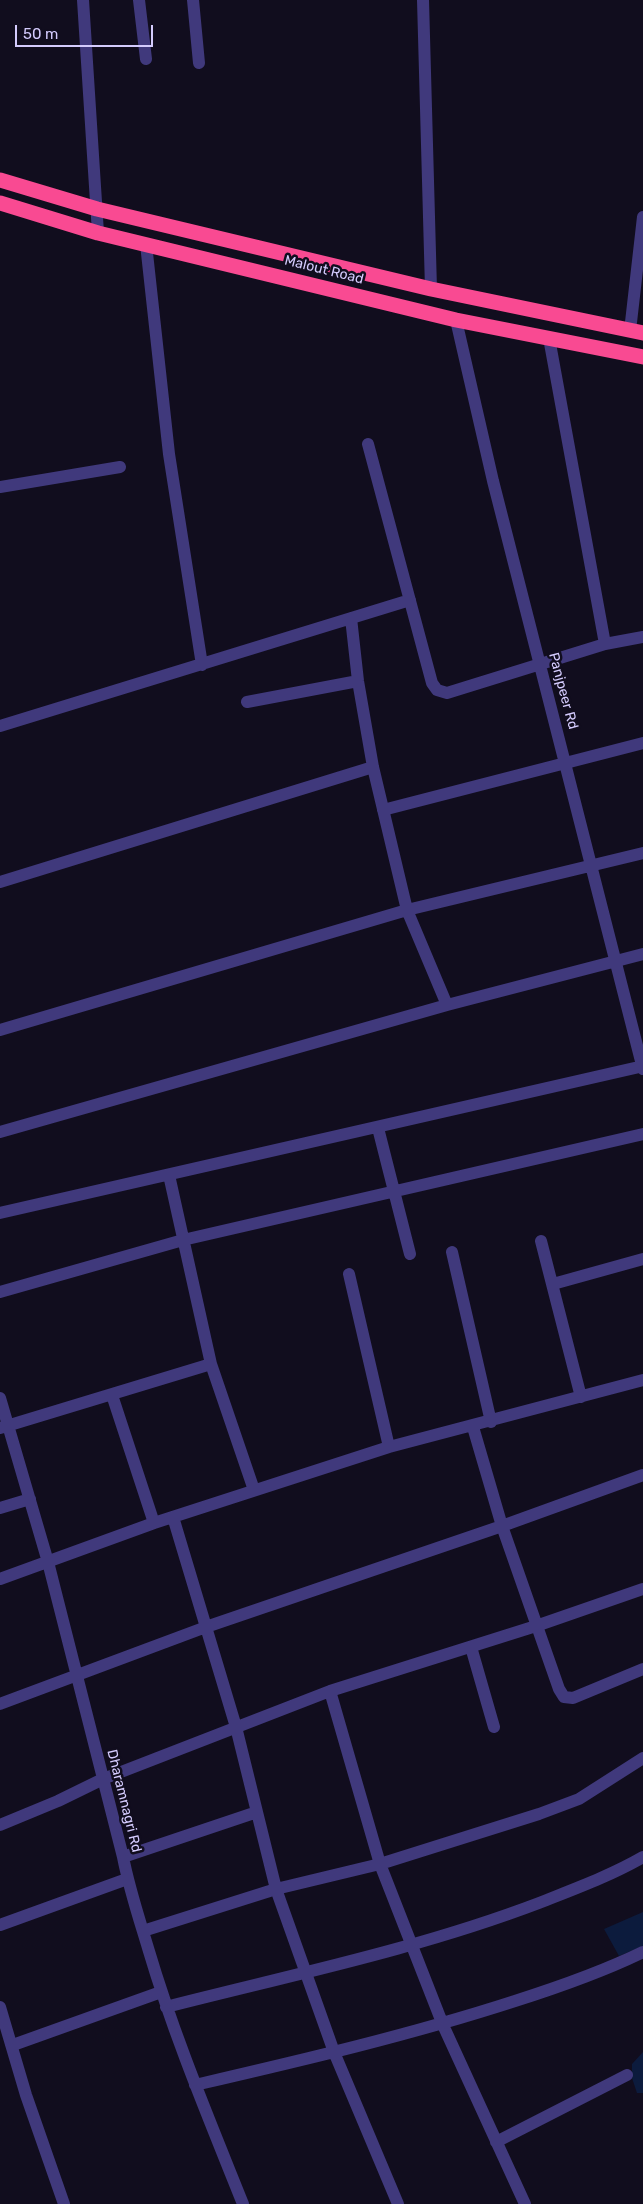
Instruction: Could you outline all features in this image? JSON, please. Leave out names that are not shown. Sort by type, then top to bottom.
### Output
[{"type":"highway","name":"Malout Road","points":[[0,180],[97,209],[431,289],[636,332]]},
{"type":"highway","name":"Malout Road","points":[[0,203],[98,233],[456,320],[643,357]]},
{"type":"street","points":[[84,0],[98,233]]},
{"type":"street","points":[[139,0],[146,59]]},
{"type":"street","points":[[193,0],[199,63]]},
{"type":"street","points":[[423,0],[431,289]]},
{"type":"street","points":[[636,332],[643,217]]},
{"type":"street","points":[[146,244],[169,454],[202,664]]},
{"type":"street","name":"Panjpeer Rd","points":[[456,320],[493,481],[643,1067]]},
{"type":"street","points":[[549,338],[605,644]]},
{"type":"street","points":[[368,444],[432,683],[437,690],[447,693],[605,644],[643,637]]},
{"type":"street","points":[[0,487],[120,467]]},
{"type":"street","points":[[0,726],[410,600]]},
{"type":"street","points":[[351,618],[358,682],[373,767],[407,910],[447,1005]]},
{"type":"street","points":[[247,702],[358,682]]},
{"type":"street","points":[[384,810],[643,743]]},
{"type":"street","points":[[0,882],[373,767]]},
{"type":"street","points":[[0,1030],[407,910],[643,852]]},
{"type":"street","points":[[0,1132],[447,1005],[643,954]]},
{"type":"street","points":[[0,1213],[643,1067]]},
{"type":"street","points":[[378,1128],[410,1254]]},
{"type":"street","points":[[0,1292],[183,1240],[643,1134]]},
{"type":"street","points":[[169,1174],[211,1364],[254,1490]]},
{"type":"street","points":[[540,1241],[553,1284],[581,1397]]},
{"type":"street","points":[[452,1252],[491,1422]]},
{"type":"street","points":[[553,1284],[643,1260]]},
{"type":"street","points":[[349,1274],[389,1448]]},
{"type":"street","points":[[4,1427],[211,1364]]},
{"type":"street","points":[[0,1579],[154,1523],[389,1448],[643,1380]]},
{"type":"street","points":[[112,1395],[154,1523]]},
{"type":"street","name":"Dharamnagri Rd","points":[[0,1398],[4,1427],[30,1498],[48,1562],[127,1879],[161,1992],[195,2085],[243,2204]]},
{"type":"street","points":[[473,1427],[502,1526],[559,1690],[564,1697],[573,1698],[643,1669]]},
{"type":"street","points":[[0,1704],[206,1628],[502,1526],[643,1475]]},
{"type":"street","points":[[0,1508],[30,1498]]},
{"type":"street","points":[[173,1517],[236,1727],[276,1889],[334,2052],[398,2204]]},
{"type":"street","points":[[0,1825],[58,1801],[103,1779],[330,1691],[536,1626],[643,1588]]},
{"type":"street","points":[[471,1647],[494,1727]]},
{"type":"street","points":[[330,1691],[380,1864],[443,2024],[524,2204]]},
{"type":"street","points":[[143,1931],[276,1889],[380,1864],[469,1837],[579,1799],[643,1758]]},
{"type":"street","points":[[123,1857],[257,1812]]},
{"type":"street","points":[[166,2007],[412,1946],[498,1918],[620,1870],[643,1857]]},
{"type":"street","points":[[0,1925],[127,1879]]},
{"type":"street","points":[[195,2085],[443,2024],[562,1985],[617,1965],[643,1952]]},
{"type":"street","points":[[13,2045],[161,1992]]},
{"type":"street","points":[[0,2007],[13,2045],[26,2095],[64,2204]]},
{"type":"street","points":[[496,2142],[627,2075]]},
{"type":"water","points":[[643,1912],[643,1946],[619,1956],[604,1929]]},
{"type":"water","points":[[643,2052],[643,2093],[637,2093],[632,2078],[632,2064]]}]
